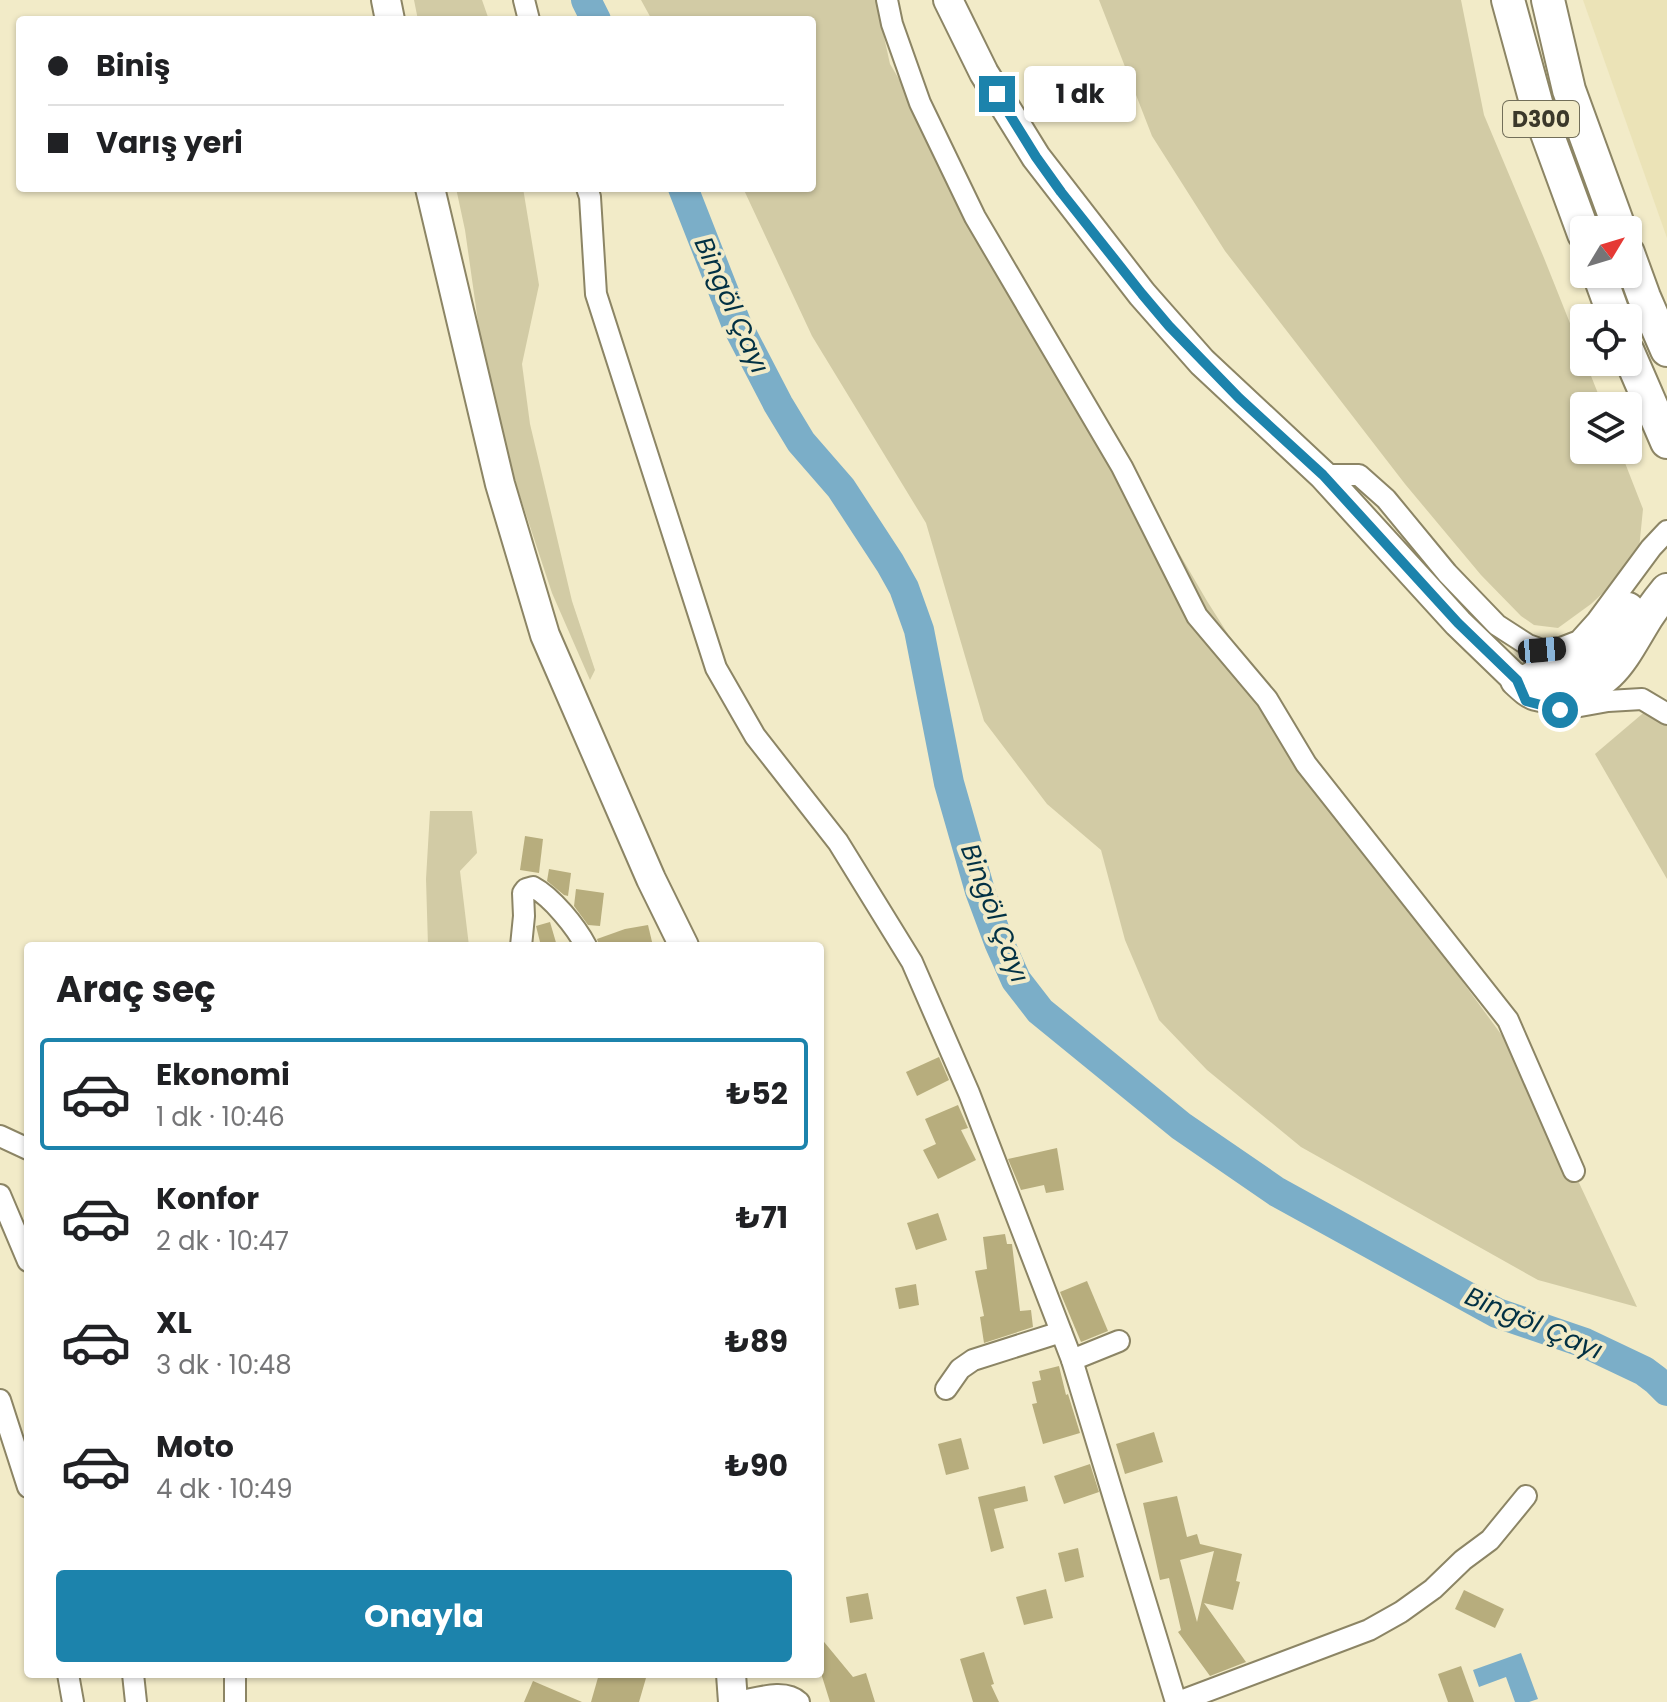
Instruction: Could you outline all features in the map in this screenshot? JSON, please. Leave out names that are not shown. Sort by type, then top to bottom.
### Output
[{"type":"highway","name":"D300","points":[[1508,0],[1537,106],[1577,216]]},
{"type":"highway","name":"D300","points":[[1548,0],[1569,90],[1615,216]]},
{"type":"highway","points":[[1641,288],[1667,350]]},
{"type":"highway","points":[[1638,376],[1667,442]]},
{"type":"highway","points":[[1517,680],[1566,672],[1585,664],[1610,639],[1621,616],[1667,569]]},
{"type":"highway","points":[[1517,680],[1531,693],[1546,696],[1588,688],[1619,664],[1644,621],[1667,590]]},
{"type":"main road","points":[[948,0],[984,73],[1009,115],[1061,192],[1160,316],[1202,362],[1323,475],[1458,623],[1517,680]]},
{"type":"main road","points":[[431,192],[500,484],[545,635],[651,879],[682,942]]},
{"type":"main road","points":[[732,1678],[735,1702]]},
{"type":"street","points":[[887,0],[892,24],[920,103],[975,217],[1122,467],[1197,616],[1267,699],[1306,764],[1508,1020],[1574,1171]]},
{"type":"street","points":[[588,192],[596,294],[716,668],[755,736],[838,842],[912,962],[969,1093],[1072,1360],[1177,1702],[1369,1630],[1401,1612],[1490,1540],[1526,1496]]},
{"type":"street","points":[[1323,475],[1359,475],[1386,499],[1447,573],[1497,625],[1528,645],[1542,650],[1561,648],[1579,641],[1667,531]]},
{"type":"street","points":[[1517,680],[1526,701],[1560,710],[1608,701],[1642,699],[1667,714]]},
{"type":"street","points":[[521,942],[523,893],[533,887],[575,928],[584,942]]},
{"type":"street","points":[[0,1136],[24,1147]]},
{"type":"street","points":[[0,1195],[24,1252]]},
{"type":"street","points":[[946,1389],[960,1369],[973,1360],[1061,1332]]},
{"type":"street","points":[[1072,1360],[1119,1341]]},
{"type":"street","points":[[0,1400],[24,1475]]},
{"type":"street","points":[[69,1678],[73,1702]]},
{"type":"street","points":[[133,1678],[136,1702]]},
{"type":"street","points":[[235,1678],[235,1702]]},
{"type":"street","points":[[735,1702],[782,1694],[795,1697],[799,1702]]},
{"type":"shaded area","points":[[414,0],[482,0],[488,16],[417,16]]},
{"type":"shaded area","points":[[641,0],[876,0],[890,64],[1207,601],[1383,873],[1525,1067],[1637,1307],[1538,1280],[1301,1147],[1207,1070],[1159,1020],[1125,940],[1101,850],[1047,804],[984,721],[926,523],[812,336],[745,192],[816,192],[816,16],[650,16]]},
{"type":"shaded area","points":[[1099,0],[1461,0],[1484,115],[1570,323],[1570,376],[1591,376],[1597,392],[1570,392],[1570,464],[1625,464],[1643,509],[1639,549],[1630,568],[1591,604],[1558,628],[1534,625],[1521,616],[1481,575],[1405,484],[1225,251],[1152,136]]},
{"type":"shaded area","points":[[1583,0],[1667,0],[1667,238]]},
{"type":"shaded area","points":[[457,192],[524,192],[539,285],[522,364],[530,424],[572,601],[595,670],[590,680],[552,593],[512,472],[486,378]]},
{"type":"shaded area","points":[[1648,709],[1667,726],[1667,879],[1595,754]]},
{"type":"shaded area","points":[[430,811],[472,811],[477,853],[460,871],[469,942],[428,942],[426,879]]},
{"type":"water","points":[[1521,1653],[1538,1699],[1515,1702],[1506,1677],[1479,1687],[1473,1670]]},
{"type":"building","points":[[525,836],[543,839],[539,873],[520,870]]},
{"type":"building","points":[[549,869],[571,873],[568,896],[547,881]]},
{"type":"building","points":[[576,889],[604,893],[600,926],[588,925],[574,906]]},
{"type":"building","points":[[550,922],[556,942],[540,942],[536,926]]},
{"type":"building","points":[[648,925],[652,942],[598,942],[597,939]]},
{"type":"building","points":[[939,1057],[949,1080],[917,1096],[906,1072]]},
{"type":"building","points":[[958,1105],[968,1128],[961,1130],[976,1160],[938,1179],[923,1150],[936,1144],[925,1119]]},
{"type":"building","points":[[1057,1148],[1064,1190],[1046,1193],[1044,1185],[1021,1190],[1008,1159]]},
{"type":"building","points":[[938,1213],[947,1240],[916,1250],[907,1223]]},
{"type":"building","points":[[1005,1234],[1007,1244],[1012,1244],[1020,1311],[1031,1310],[1033,1327],[984,1343],[980,1317],[984,1316],[975,1271],[987,1269],[983,1237]]},
{"type":"building","points":[[1087,1281],[1108,1331],[1081,1342],[1060,1292]]},
{"type":"building","points":[[916,1284],[919,1305],[899,1309],[895,1288]]},
{"type":"building","points":[[1059,1366],[1080,1433],[1043,1444],[1032,1404],[1037,1403],[1032,1382],[1041,1380],[1039,1371]]},
{"type":"building","points":[[1154,1432],[1163,1462],[1125,1474],[1116,1444]]},
{"type":"building","points":[[961,1438],[969,1469],[946,1475],[938,1444]]},
{"type":"building","points":[[1090,1464],[1099,1492],[1064,1504],[1054,1476]]},
{"type":"building","points":[[1025,1486],[1028,1501],[994,1509],[1004,1548],[991,1552],[978,1497]]},
{"type":"building","points":[[1177,1496],[1187,1537],[1197,1534],[1200,1544],[1242,1554],[1236,1581],[1240,1582],[1233,1610],[1204,1603],[1246,1662],[1210,1676],[1178,1632],[1181,1630],[1169,1578],[1160,1580],[1143,1503]],"holes":[[[1214,1551],[1197,1622],[1180,1560]]]},
{"type":"building","points":[[1078,1548],[1084,1577],[1065,1582],[1058,1553]]},
{"type":"building","points":[[1046,1589],[1053,1618],[1024,1625],[1016,1597]]},
{"type":"building","points":[[1464,1590],[1504,1609],[1495,1628],[1455,1609]]},
{"type":"building","points":[[868,1593],[873,1619],[850,1623],[846,1597]]},
{"type":"building","points":[[824,1642],[853,1677],[866,1673],[875,1702],[830,1702],[822,1678]]},
{"type":"building","points":[[984,1652],[994,1684],[991,1685],[999,1702],[973,1702],[960,1659]]},
{"type":"building","points":[[1461,1666],[1474,1702],[1448,1702],[1438,1674]]},
{"type":"building","points":[[598,1678],[646,1678],[639,1702],[591,1702]]},
{"type":"building","points":[[533,1681],[582,1702],[524,1702]]},
{"type":"waterway","name":"Bingöl Çayı","points":[[586,0],[594,16]]},
{"type":"waterway","name":"Bingöl Çayı","points":[[685,192],[736,323],[778,404],[801,442],[841,488],[904,588],[919,630],[949,783],[980,891],[1016,980],[1040,1011],[1181,1126],[1277,1192],[1497,1313],[1585,1343],[1644,1371],[1667,1391]]},
{"type":"route","points":[[997,94],[1061,192],[1169,326],[1202,362],[1351,504],[1458,623],[1517,680],[1526,701],[1560,710]]}]
